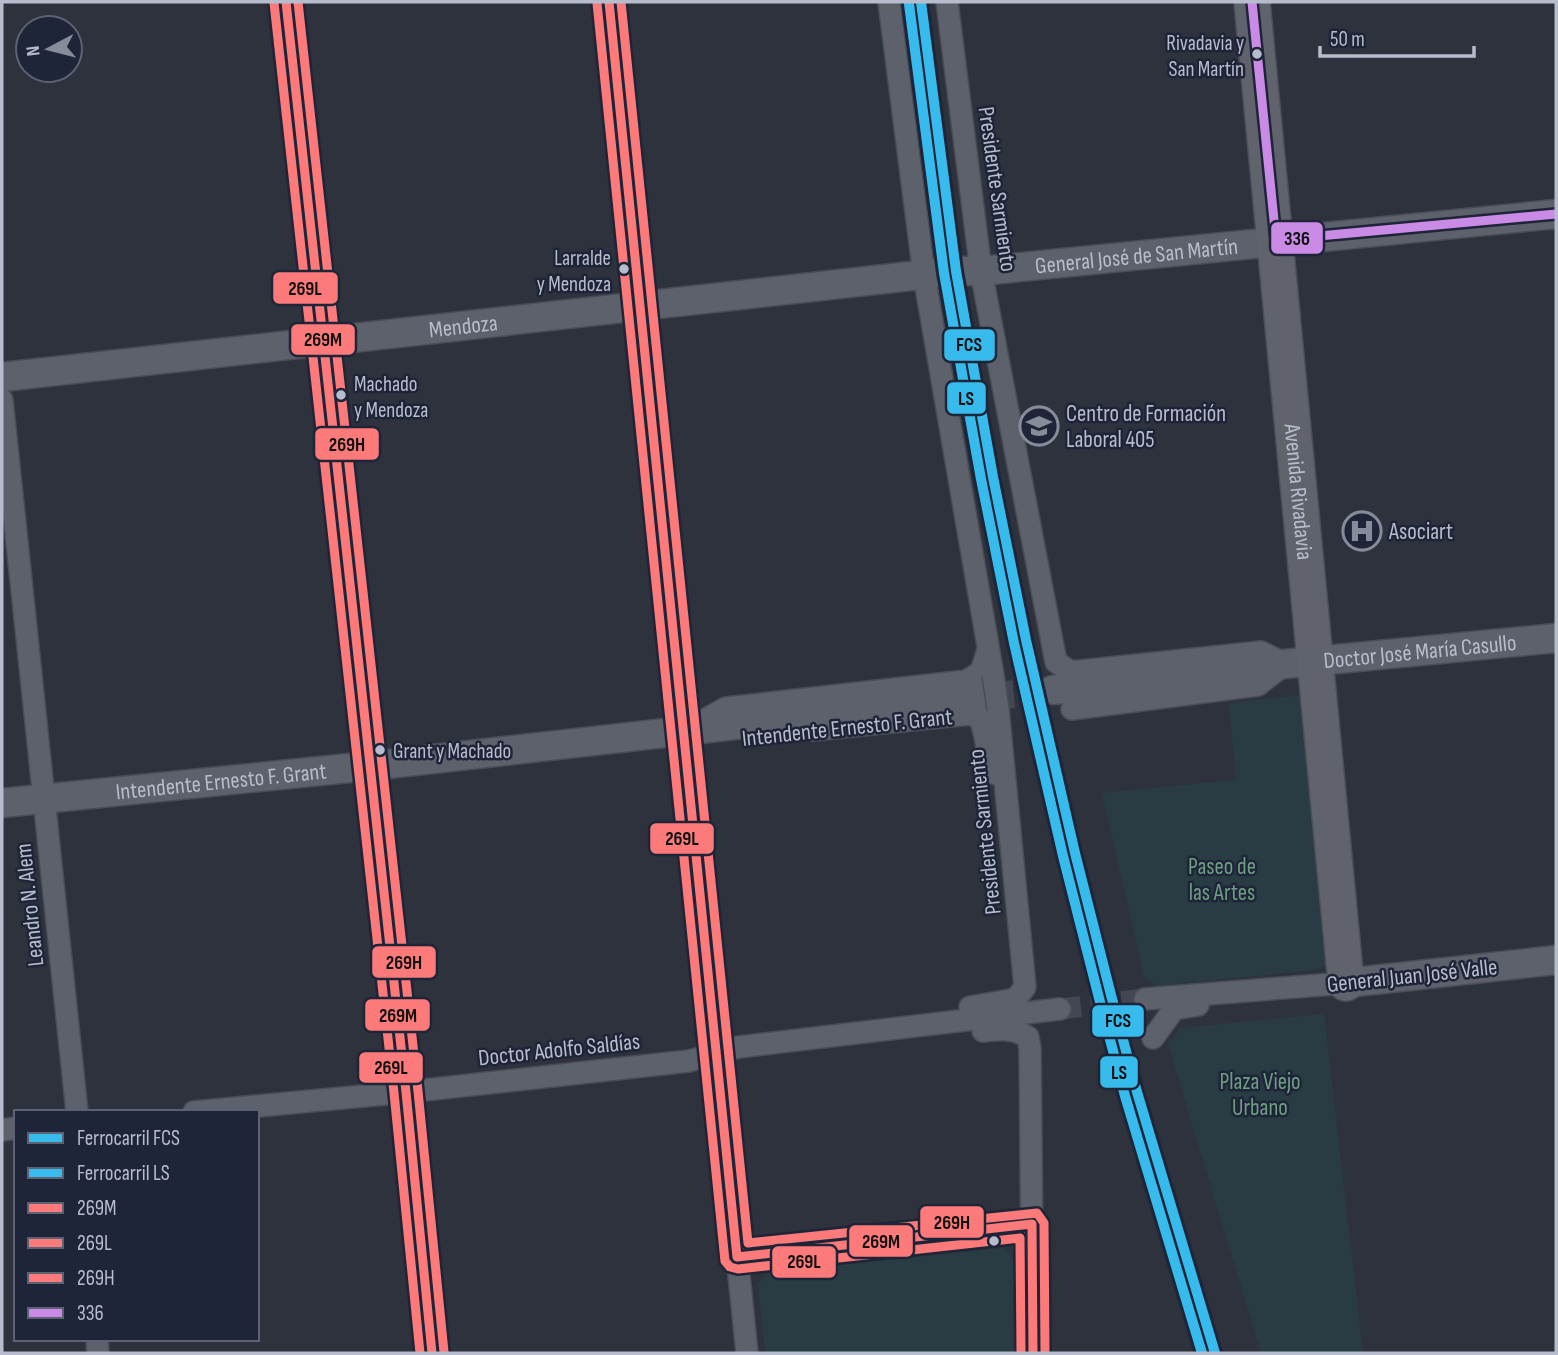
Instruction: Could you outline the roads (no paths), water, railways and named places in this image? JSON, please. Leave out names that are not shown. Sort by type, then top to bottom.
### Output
[{"type":"main road","name":"Avenida Rivadavia","points":[[1252,2],[1276,240],[1301,663],[1346,983]]},
{"type":"street","points":[[286,2],[406,1092],[432,1353]]},
{"type":"street","points":[[609,2],[639,307],[686,729],[715,1055],[747,1353]]},
{"type":"street","name":"Presidente Sarmiento","points":[[889,2],[924,275],[988,648],[1025,979],[1021,994]]},
{"type":"street","name":"Presidente Sarmiento","points":[[947,2],[981,271],[1063,689]]},
{"type":"street","name":"General José de San Martín","points":[[924,275],[1556,214]]},
{"type":"street","name":"Mendoza","points":[[2,377],[924,275]]},
{"type":"street","name":"Leandro N. Alem","points":[[2,400],[77,1110]]},
{"type":"street","name":"Doctor José María Casullo","points":[[1063,689],[1556,638]]},
{"type":"street","name":"Intendente Ernesto F. Grant","points":[[686,729],[726,708],[966,681],[981,672],[988,648]]},
{"type":"street","name":"Intendente Ernesto F. Grant","points":[[2,803],[370,766],[992,694]]},
{"type":"street","name":"Intendente Ernesto F. Grant","points":[[686,729],[730,740],[970,714],[979,717],[990,765],[996,774],[1004,778]]},
{"type":"street","name":"General Juan José Valle","points":[[1146,999],[1346,983],[1556,960]]},
{"type":"street","name":"General Juan José Valle","points":[[1153,1038],[1174,1009],[1258,998],[1268,990]]},
{"type":"street","name":"Doctor Adolfo Saldías","points":[[215,1110],[689,1061],[739,1047],[927,1025],[953,1010],[1016,999],[1021,994]]},
{"type":"street","points":[[927,1025],[1060,1009]]},
{"type":"street","name":"Doctor Adolfo Saldías","points":[[927,1025],[957,1034],[1009,1029],[1028,1037],[1032,1224]]},
{"type":"street","points":[[737,1257],[1032,1224],[1033,1353]]},
{"type":"tunnel","points":[[986,697],[1053,690]]},
{"type":"tunnel","points":[[1060,1009],[1145,999]]},
{"type":"rail line","name":"FCS","points":[[921,2],[956,271],[1026,640],[1111,995],[1215,1353]]},
{"type":"rail line","name":"LS","points":[[909,4],[944,273],[1014,643],[1099,998],[1125,1096],[1202,1353]]},
{"type":"place","name":"Rivadavia y San Martín","points":[[1257,54]]},
{"type":"place","name":"Larralde y Mendoza","points":[[624,269]]},
{"type":"place","name":"Machado y Mendoza","points":[[341,395]]},
{"type":"place","name":"Centro de Formación Laboral 405","points":[[1039,426]]},
{"type":"place","name":"Asociart","points":[[1362,531]]},
{"type":"place","name":"Grant y Machado","points":[[380,750]]},
{"type":"park label","name":"Paseo de las Artes","points":[[1222,879]]},
{"type":"park label","name":"Plaza Viejo Urbano","points":[[1260,1094]]}]
